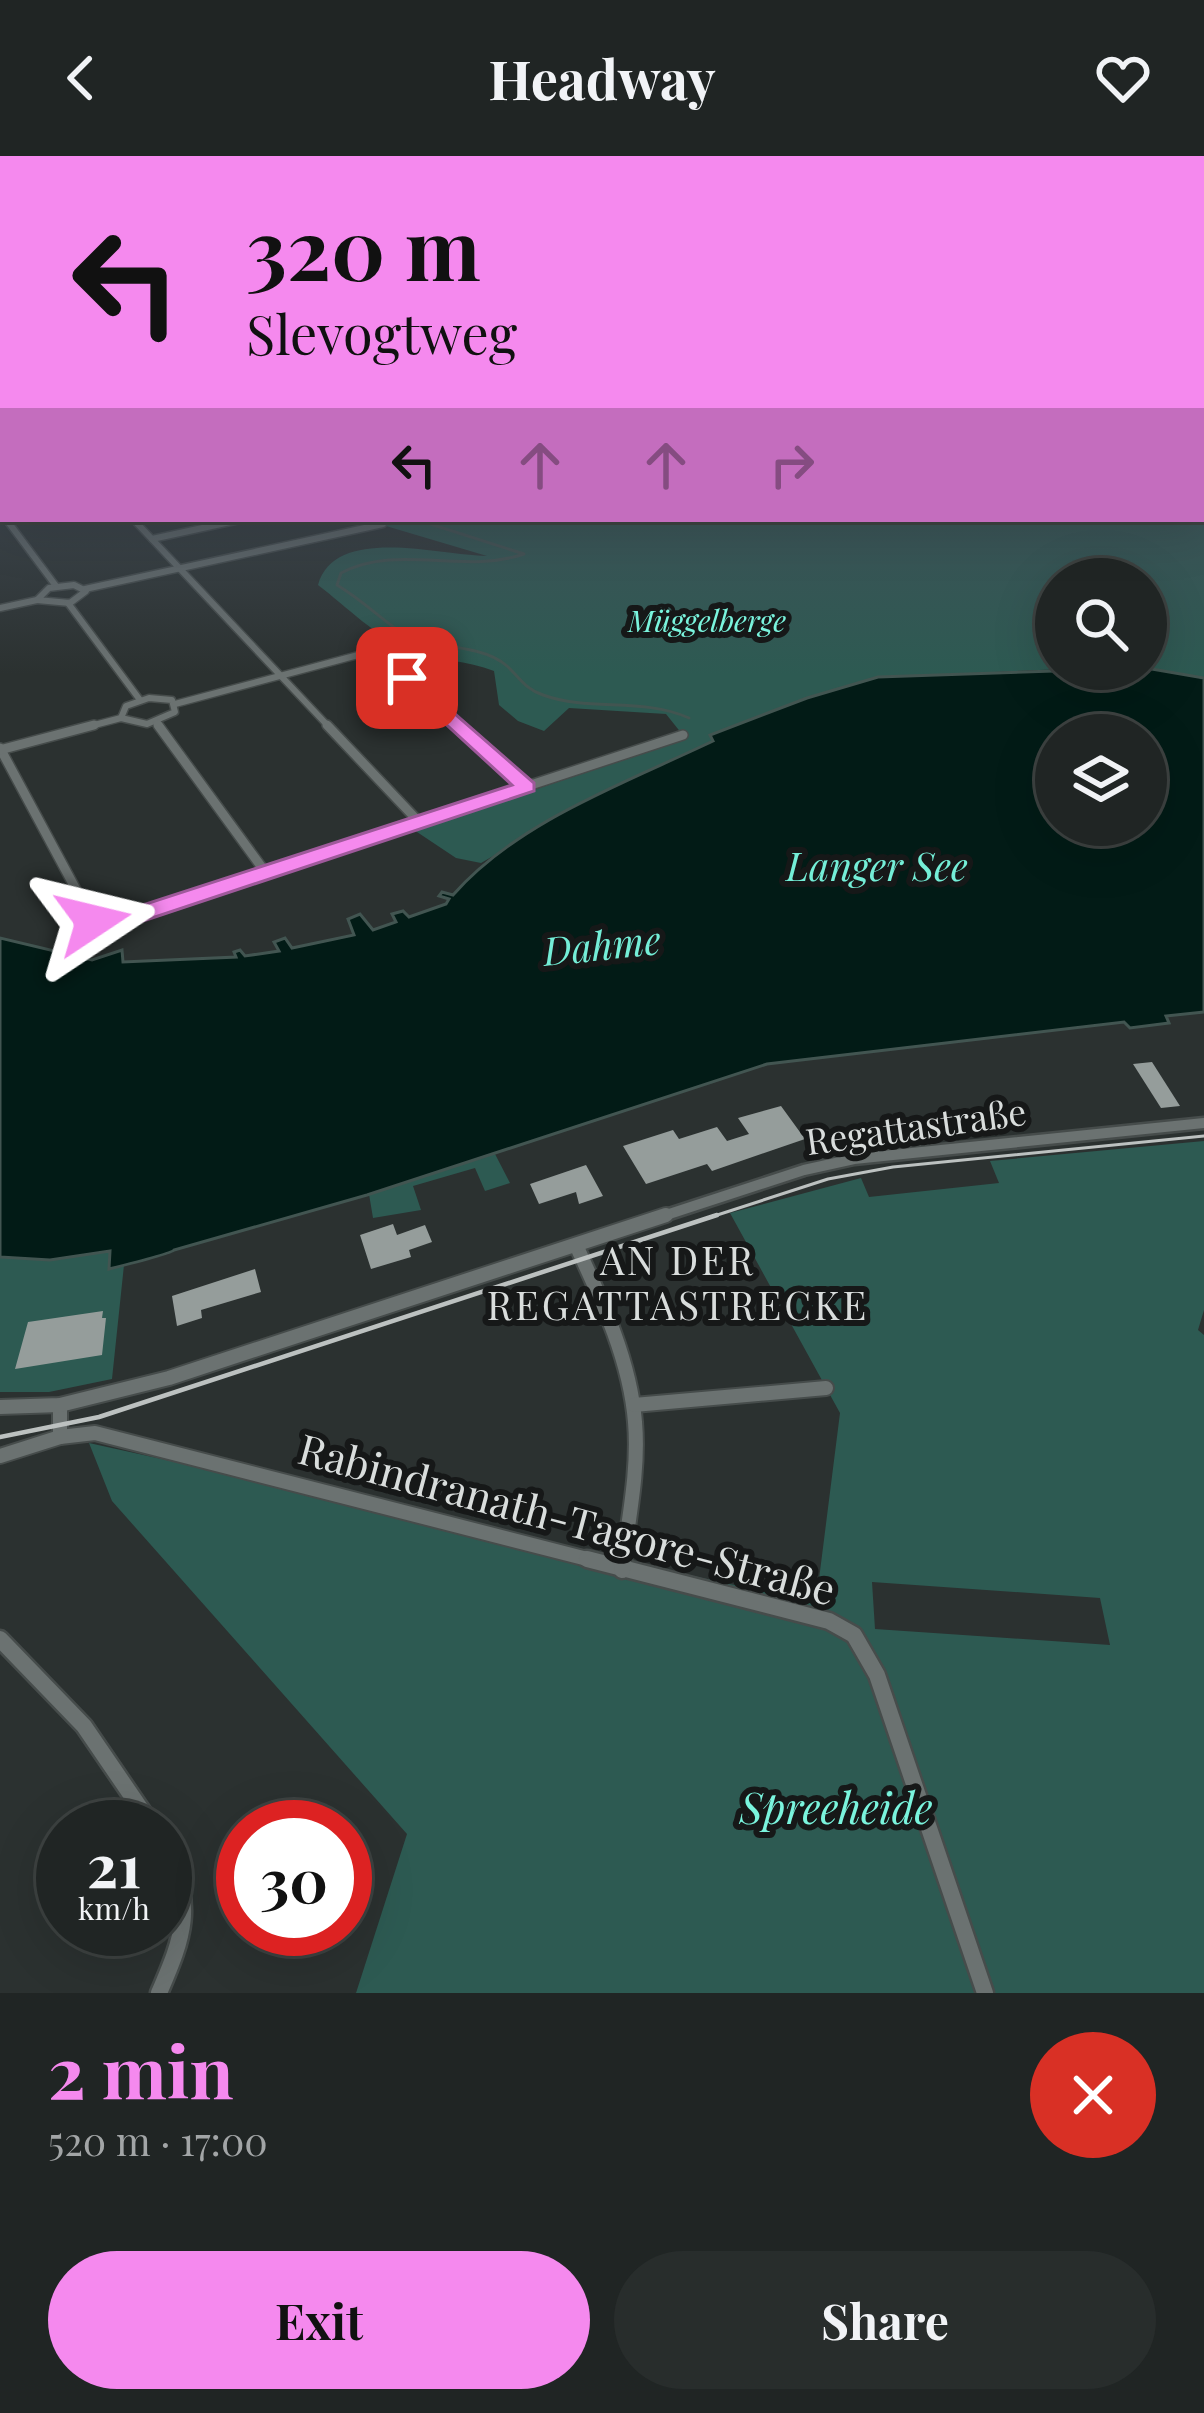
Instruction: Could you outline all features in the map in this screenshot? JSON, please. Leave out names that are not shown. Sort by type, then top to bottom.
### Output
[{"type":"street","points":[[8,522],[56,586]]},
{"type":"street","points":[[137,522],[418,822]]},
{"type":"street","points":[[152,538],[229,522]]},
{"type":"street","points":[[37,600],[43,591],[56,586],[85,590],[383,524]]},
{"type":"street","points":[[0,608],[37,600],[68,603],[82,598],[85,590]]},
{"type":"street","points":[[68,603],[140,700]]},
{"type":"street","points":[[122,718],[122,710],[140,700],[165,698],[176,704],[388,647]]},
{"type":"street","points":[[376,650],[526,787]]},
{"type":"street","points":[[176,704],[171,716],[156,722],[139,724],[122,718],[0,749],[99,926],[683,735]]},
{"type":"street","points":[[156,722],[266,873]]},
{"type":"street","name":"Regattastraße","points":[[0,1407],[60,1405],[169,1378],[804,1170],[854,1160],[1204,1123]]},
{"type":"street","points":[[576,1245],[616,1338],[634,1406],[634,1471],[622,1570]]},
{"type":"street","points":[[634,1406],[826,1388]]},
{"type":"street","points":[[60,1405],[60,1437]]},
{"type":"street","name":"Rabindranath-Tagore-Straße","points":[[0,1456],[60,1437],[95,1433],[829,1621],[854,1636],[892,1712],[985,1993]]},
{"type":"street","points":[[0,1639],[31,1664],[112,1759],[137,1800]]},
{"type":"street","points":[[160,1993],[176,1956]]},
{"type":"green space","name":"Müggelberge","points":[[387,522],[1204,522],[1204,678],[1167,672],[1167,558],[1035,558],[1035,670],[878,677],[714,740],[569,812],[481,863],[456,858],[414,830],[686,739],[666,714],[569,708],[544,731],[518,721],[499,705],[494,671],[398,645],[318,585],[328,566],[367,549],[487,556],[386,526]]},
{"type":"green space","name":"Spreeheide","points":[[1204,1141],[1204,1310],[1198,1330],[1204,1335],[1204,1993],[356,1993],[368,1956],[372,1956],[407,1834],[112,1501],[89,1443],[816,1603],[840,1413],[730,1213],[861,1178],[869,1197],[999,1183],[990,1161]],"holes":[[[872,1582],[1100,1598],[1110,1645],[875,1629]]]},
{"type":"green space","points":[[495,1154],[510,1183],[485,1191],[475,1168],[413,1186],[421,1210],[373,1218],[369,1194]]},
{"type":"green space","points":[[111,1251],[109,1268],[124,1265],[112,1379],[49,1392],[0,1392],[0,1257],[50,1260]]},
{"type":"water","name":"Langer See","points":[[1035,672],[1035,690],[1167,690],[1167,672],[1204,678],[1204,1012],[1166,1016],[1169,1023],[1130,1028],[1124,1022],[767,1064],[367,1195],[109,1269],[110,1251],[50,1260],[0,1257],[0,938],[92,960],[122,950],[123,962],[236,957],[234,952],[240,950],[245,956],[279,951],[274,942],[285,938],[292,948],[354,935],[348,919],[360,914],[373,930],[396,922],[392,914],[403,911],[409,917],[446,904],[449,899],[439,896],[442,892],[453,895],[509,846],[574,806],[713,741],[710,735],[878,677]]},
{"type":"building","points":[[1152,1062],[1180,1106],[1161,1108],[1133,1064]]},
{"type":"building","points":[[781,1106],[805,1139],[712,1171],[707,1164],[646,1184],[623,1146],[673,1130],[679,1139],[717,1127],[727,1141],[749,1134],[738,1118]]},
{"type":"building","points":[[586,1165],[603,1196],[579,1204],[576,1192],[539,1204],[530,1184]]},
{"type":"building","points":[[393,1224],[397,1235],[425,1225],[432,1242],[409,1250],[411,1257],[371,1269],[360,1235]]},
{"type":"building","points":[[255,1269],[261,1292],[201,1310],[202,1318],[177,1326],[172,1296]]},
{"type":"building","points":[[103,1311],[102,1355],[15,1369],[28,1322]]},
{"type":"waterway","points":[[411,639],[337,585],[341,573],[385,560],[478,562],[524,554],[424,522]]},
{"type":"waterway","points":[[418,642],[488,655],[543,695],[579,703],[653,708],[689,718]]},
{"type":"tram line","points":[[708,1218],[828,1179],[893,1167],[1204,1136]]},
{"type":"tram line","points":[[0,1437],[99,1417],[717,1215]]},
{"type":"district","name":"AN DER REGATTASTRECKE","points":[[678,1284]]},
{"type":"route","points":[[93,921],[99,926],[110,924],[526,787],[407,678]]},
{"type":"water label","name":"Dahme","points":[[602,946]]}]
